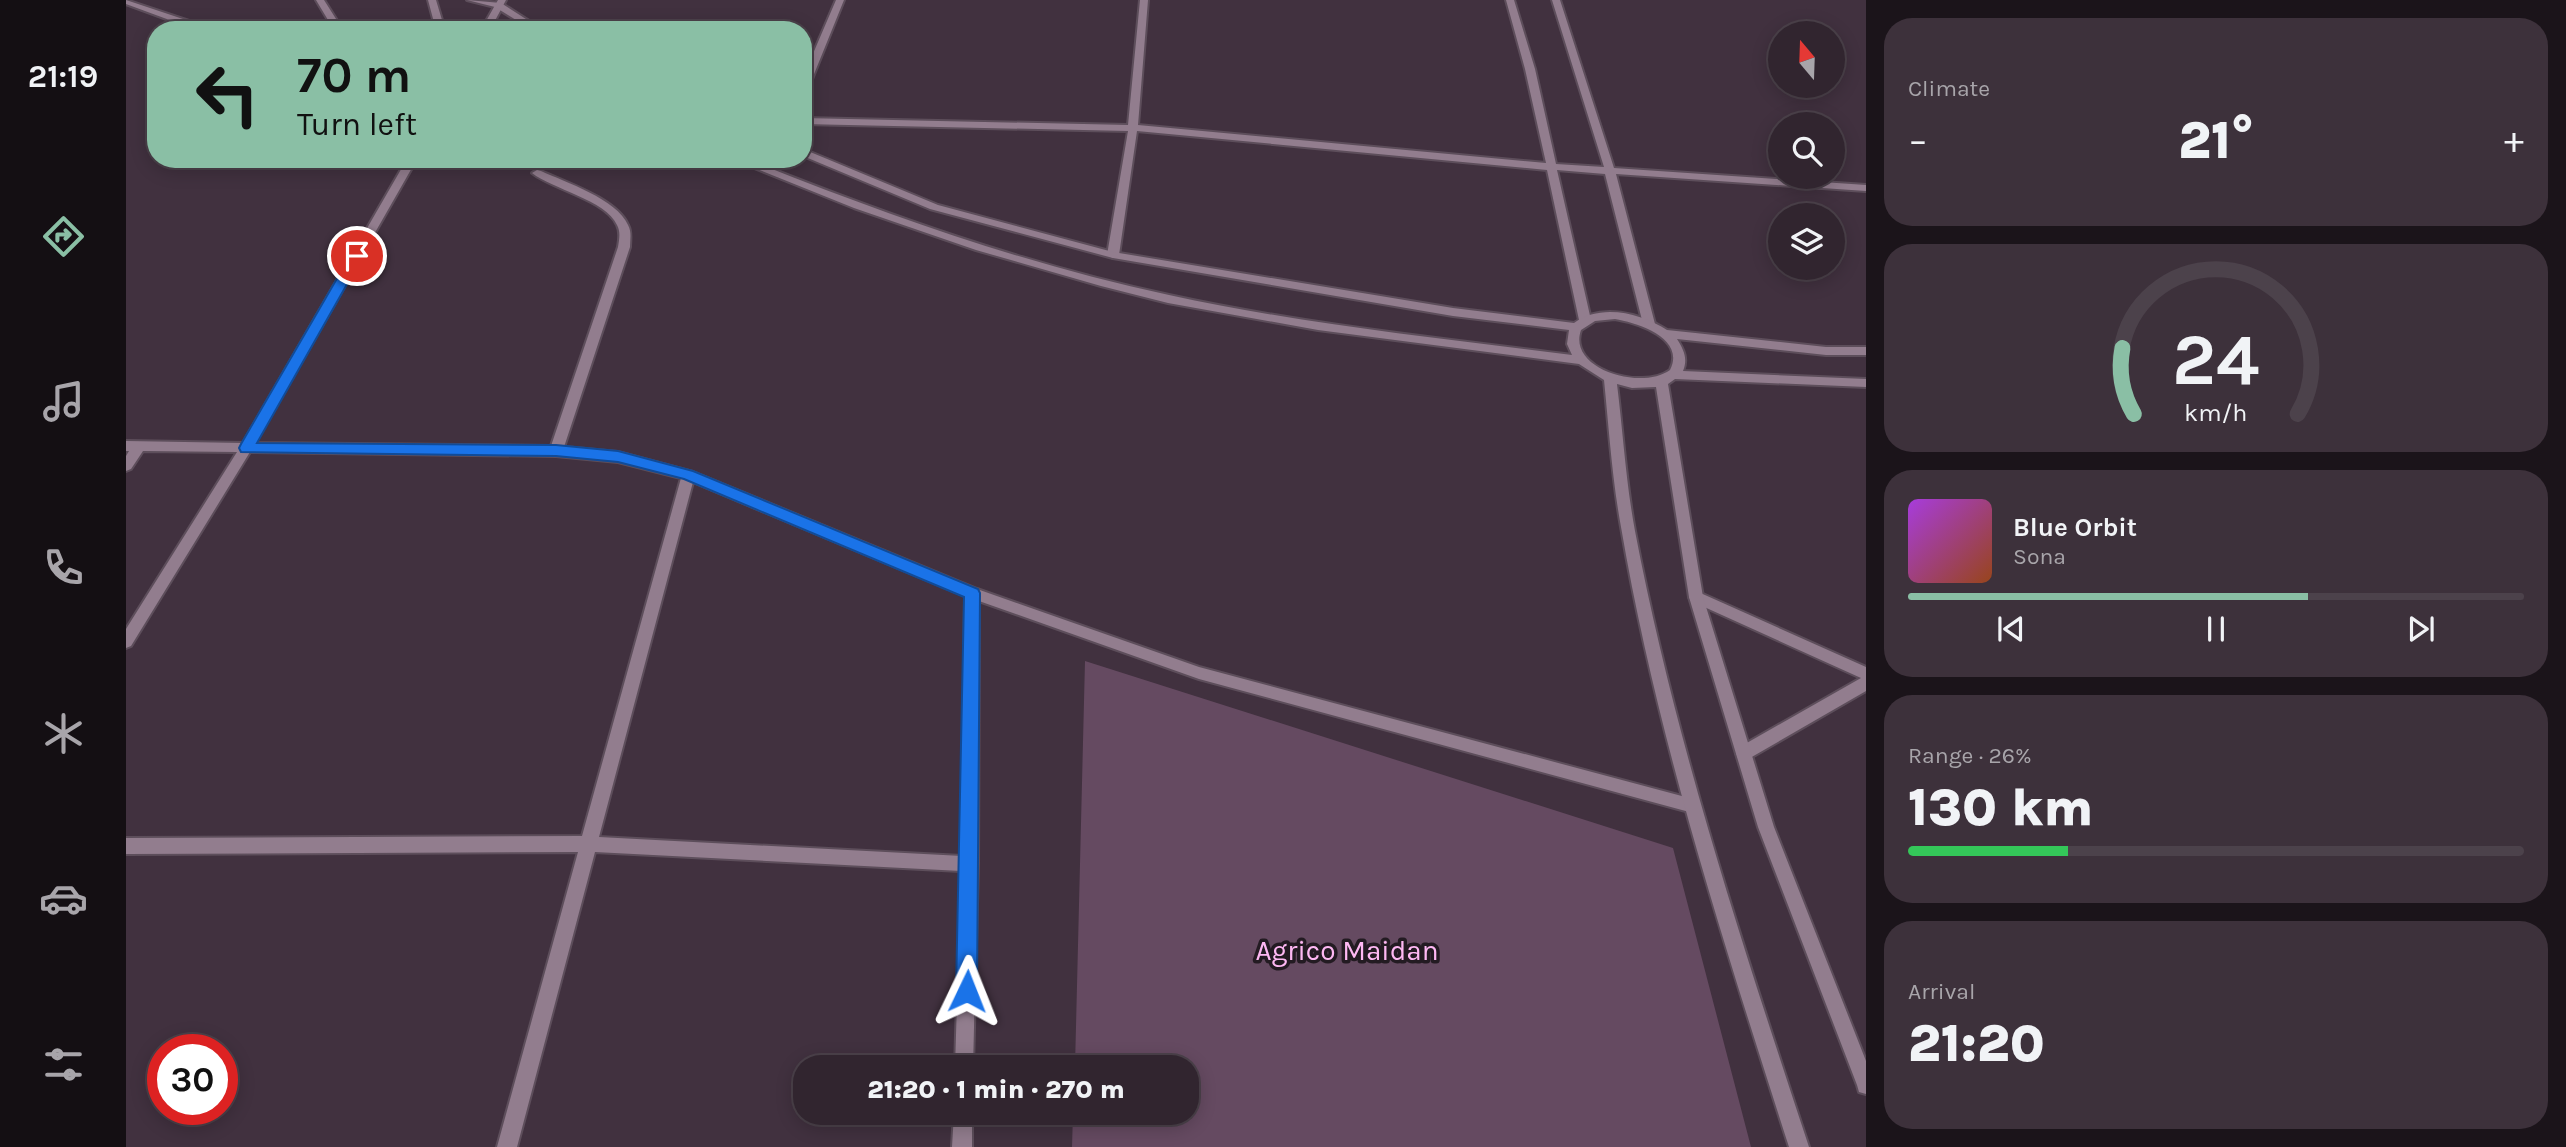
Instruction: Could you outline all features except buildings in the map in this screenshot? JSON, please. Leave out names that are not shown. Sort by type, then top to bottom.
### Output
[{"type":"street","points":[[320,0],[333,21]]},
{"type":"street","points":[[432,0],[437,21]]},
{"type":"street","points":[[471,0],[500,3],[526,21]]},
{"type":"street","points":[[812,67],[840,0]]},
{"type":"street","points":[[1113,256],[1133,128],[1144,0]]},
{"type":"street","points":[[1510,0],[1531,69],[1552,167],[1580,324],[1572,337],[1574,348],[1581,360]]},
{"type":"street","points":[[1556,0],[1611,172],[1649,324]]},
{"type":"street","points":[[126,1],[155,10],[177,21]]},
{"type":"street","points":[[490,21],[500,3]]},
{"type":"street","points":[[812,121],[1133,128],[1611,172],[1866,188]]},
{"type":"street","points":[[812,156],[934,207],[1113,256],[1453,312],[1580,324],[1615,315],[1649,324],[1664,333],[1674,344],[1680,355],[1679,366],[1667,378]]},
{"type":"street","points":[[126,642],[246,448],[407,168]]},
{"type":"street","points":[[759,168],[853,206],[959,242],[1135,291],[1230,312],[1345,330],[1581,360],[1610,378],[1646,384],[1667,378],[1866,383]]},
{"type":"street","points":[[537,173],[613,212],[622,223],[625,234],[624,247],[556,451]]},
{"type":"street","points":[[1664,333],[1826,351],[1866,351]]},
{"type":"street","points":[[1610,378],[1627,527],[1658,677],[1717,893],[1799,1147]]},
{"type":"street","points":[[1667,378],[1696,597],[1766,827],[1866,1086]]},
{"type":"street","points":[[126,466],[133,446],[556,451],[618,457],[688,475],[972,593],[1199,673],[1693,806]]},
{"type":"street","points":[[507,1147],[688,475]]},
{"type":"street","points":[[964,1055],[970,864],[972,593]]},
{"type":"street","points":[[1696,597],[1866,674]]},
{"type":"street","points":[[1744,753],[1866,683]]},
{"type":"street","points":[[126,846],[590,844],[970,864]]},
{"type":"street","points":[[962,1147],[963,1125]]},
{"type":"green space","name":"Agrico Maidan","points":[[1085,661],[1673,848],[1751,1147],[1072,1147],[1073,1125],[1199,1125],[1199,1055],[1075,1055]]},
{"type":"route","points":[[357,256],[246,448],[556,451],[618,457],[688,475],[972,593],[967,991]]}]
